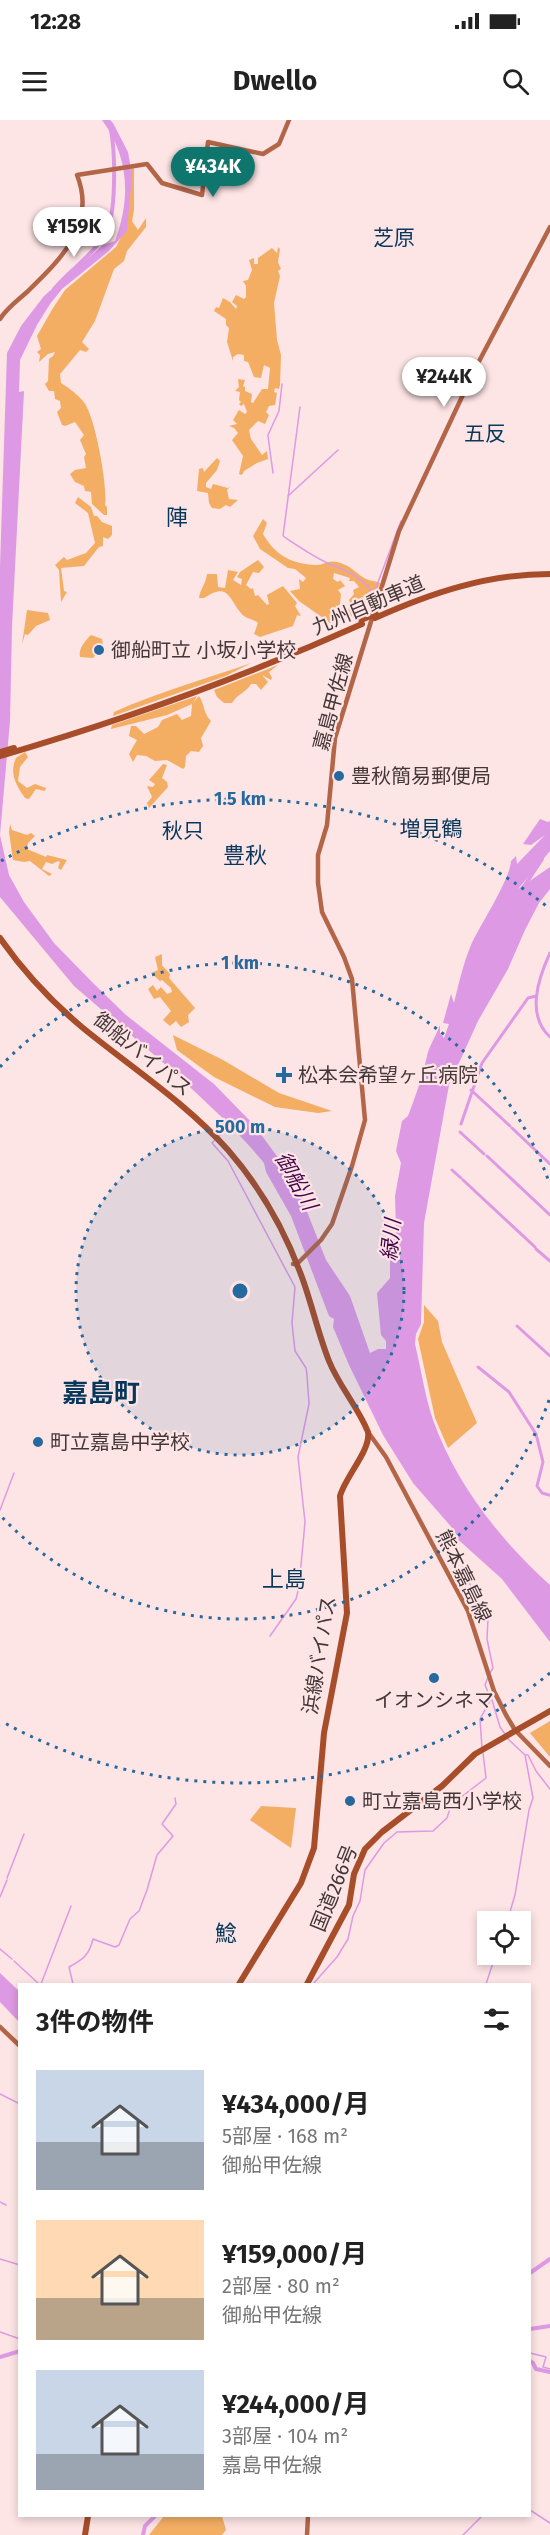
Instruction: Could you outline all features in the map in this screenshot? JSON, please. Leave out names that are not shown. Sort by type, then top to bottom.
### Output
[{"type":"highway","name":"九州自動車道","points":[[0,756],[186,697],[286,658],[375,616],[429,596],[476,582],[550,572]]},
{"type":"highway","name":"九州自動車道","points":[[0,752],[13,751]]},
{"type":"highway","name":"御船バイパス","points":[[0,938],[56,1004],[170,1095],[226,1149],[266,1201],[297,1262]]},
{"type":"highway","name":"御船バイパス","points":[[0,943],[23,974],[70,1020],[165,1095],[216,1143],[262,1199],[297,1262]]},
{"type":"highway","points":[[297,1262],[328,1365],[366,1431]]},
{"type":"highway","name":"浜線バイパス","points":[[239,1983],[300,1878],[311,1847],[320,1742],[343,1611],[337,1495],[342,1480],[364,1442],[366,1431]]},
{"type":"highway","name":"国道266号","points":[[308,1983],[349,1905],[354,1875],[365,1849],[382,1832],[442,1786],[475,1754],[550,1711]]},
{"type":"highway","points":[[85,2535],[88,2517]]},
{"type":"main road","points":[[0,319],[74,242],[82,214],[82,199],[77,175],[147,164],[162,183],[202,195],[208,142],[262,154],[279,144],[289,120]]},
{"type":"main road","name":"嘉島甲佐線","points":[[297,1262],[324,1236],[335,1217],[365,1120],[352,979],[345,957],[322,912],[318,883],[318,855],[327,825],[335,738],[403,522],[481,358],[550,227]]},
{"type":"main road","name":"熊本嘉島線","points":[[366,1431],[386,1457],[468,1611],[494,1691],[518,1729],[550,1766]]},
{"type":"main road","points":[[0,2027],[18,2044]]},
{"type":"main road","points":[[307,2535],[308,2517]]},
{"type":"shaded area","points":[[102,120],[110,120],[128,152],[132,175],[127,231],[109,251],[62,289],[37,325],[20,360],[19,392],[24,391],[12,627],[10,721],[0,835],[0,566],[7,353],[21,326],[44,296],[103,245],[115,241],[124,209],[125,178],[118,148]]},
{"type":"shaded area","points":[[129,168],[134,168],[132,221],[138,230],[146,218],[146,227],[127,251],[124,261],[114,269],[95,321],[82,342],[89,349],[86,352],[80,350],[60,374],[61,383],[83,401],[92,420],[105,483],[107,515],[104,515],[92,504],[91,492],[85,491],[84,486],[75,482],[70,474],[75,470],[86,468],[84,457],[86,454],[80,440],[84,435],[75,422],[62,425],[57,412],[61,408],[60,401],[55,399],[54,391],[49,391],[45,384],[48,381],[49,359],[55,352],[48,354],[39,362],[40,355],[37,352],[41,349],[37,336],[65,290],[116,247],[125,229]]},
{"type":"shaded area","points":[[278,247],[280,249],[278,262],[281,269],[278,271],[280,276],[274,303],[277,340],[281,355],[280,385],[279,389],[275,388],[274,392],[277,393],[275,405],[269,406],[266,412],[269,415],[265,424],[258,421],[249,430],[251,439],[262,455],[267,451],[268,459],[244,471],[242,475],[239,474],[243,456],[232,440],[238,433],[229,426],[237,424],[233,420],[239,410],[245,414],[247,412],[244,404],[241,406],[239,404],[241,402],[240,392],[235,391],[239,387],[238,379],[245,380],[243,386],[245,391],[252,394],[251,402],[253,403],[262,389],[268,389],[270,368],[264,365],[261,378],[254,377],[248,362],[244,361],[244,355],[238,354],[233,357],[233,361],[227,342],[229,328],[226,325],[226,319],[214,311],[216,307],[219,308],[223,298],[236,309],[237,306],[232,302],[236,295],[244,299],[246,297],[246,286],[243,281],[248,280],[252,270],[249,260],[254,258],[254,264],[258,264],[258,258],[272,248],[277,253]]},
{"type":"shaded area","points":[[217,458],[220,461],[217,470],[206,483],[206,487],[211,489],[213,484],[228,488],[231,486],[227,490],[229,499],[238,500],[230,507],[226,505],[220,509],[212,508],[208,493],[197,491],[199,469],[203,468],[204,472]]},
{"type":"shaded area","points":[[78,497],[91,507],[94,516],[112,526],[112,535],[108,539],[103,537],[103,546],[99,547],[84,566],[61,568],[64,591],[67,592],[61,602],[59,570],[55,565],[64,557],[67,560],[86,553],[95,543],[88,513],[75,503]]},
{"type":"shaded area","points":[[263,519],[267,523],[263,534],[278,553],[299,563],[320,565],[338,562],[346,565],[366,579],[380,583],[375,597],[370,597],[358,613],[333,625],[299,601],[290,591],[300,589],[299,579],[303,582],[306,578],[260,549],[253,536]],"holes":[[[334,573],[350,578],[349,581],[354,581],[359,587],[353,590],[354,594],[349,600],[351,606],[340,618],[335,608],[340,604],[341,594],[338,590],[345,586],[340,580],[338,582],[333,579]]]},
{"type":"shaded area","points":[[258,560],[264,567],[259,573],[253,572],[246,585],[253,588],[255,596],[258,595],[267,605],[269,604],[267,595],[283,586],[297,603],[295,606],[301,616],[297,615],[293,626],[260,637],[254,634],[258,623],[243,615],[223,591],[199,598],[207,574],[217,574],[218,587],[225,588],[228,570],[238,572],[233,580],[241,585],[242,579],[237,577],[240,572]]},
{"type":"shaded area","points":[[27,610],[48,613],[50,620],[36,626],[28,635],[25,634],[22,644]]},
{"type":"shaded area","points":[[91,635],[102,639],[103,645],[93,658],[80,657],[84,642]]},
{"type":"shaded area","points":[[251,663],[226,676],[113,716],[114,712],[148,698]]},
{"type":"shaded area","points":[[278,665],[269,672],[271,680],[262,675],[268,682],[261,690],[256,684],[251,684],[232,703],[224,703],[217,697],[214,690]]},
{"type":"shaded area","points":[[197,696],[193,703],[199,696],[211,721],[201,738],[203,746],[199,752],[191,751],[186,756],[183,769],[167,760],[155,761],[146,756],[137,755],[133,762],[129,754],[137,740],[129,736],[131,726],[136,726],[144,734],[158,727],[162,720],[177,714],[182,720],[191,716],[192,704],[167,715],[111,729],[112,725]]},
{"type":"shaded area","points":[[25,752],[28,757],[20,767],[18,781],[27,788],[35,784],[46,788],[45,791],[36,789],[29,799],[25,798],[16,784],[13,774],[16,758]]},
{"type":"shaded area","points":[[163,764],[167,765],[162,778],[167,782],[168,787],[149,808],[147,803],[152,797],[147,786],[153,787],[155,784],[149,780]]},
{"type":"shaded area","points":[[540,819],[550,821],[550,851],[518,889],[550,867],[550,889],[539,903],[508,969],[478,1021],[449,1085],[424,1223],[421,1324],[416,1334],[415,1344],[433,1420],[454,1466],[481,1510],[497,1530],[550,1585],[550,1642],[502,1579],[453,1535],[454,1530],[413,1483],[383,1435],[333,1327],[334,1319],[329,1316],[291,1216],[266,1172],[264,1163],[230,1125],[174,1072],[74,986],[0,897],[0,835],[9,875],[24,902],[54,943],[126,1015],[214,1084],[254,1125],[282,1163],[304,1204],[326,1260],[350,1296],[370,1353],[378,1349],[386,1349],[386,1341],[381,1335],[377,1293],[390,1278],[390,1256],[396,1232],[395,1196],[401,1163],[396,1151],[402,1121],[408,1116],[428,1052],[440,1025],[440,1033],[444,1038],[449,1024],[443,1023],[451,994],[454,1003],[471,945],[506,879],[511,861],[516,856],[517,864],[545,835],[531,845],[523,844]]},
{"type":"shaded area","points":[[10,824],[12,830],[27,835],[31,833],[35,836],[28,843],[27,849],[46,857],[47,855],[67,860],[61,870],[58,868],[60,862],[52,864],[46,862],[42,869],[52,874],[49,876],[30,861],[13,860]]},
{"type":"shaded area","points":[[162,954],[162,965],[170,974],[169,978],[195,1008],[188,1015],[189,1022],[181,1027],[176,1021],[170,1026],[163,1020],[171,1011],[160,997],[154,999],[148,989],[153,985],[157,991],[161,987],[167,994],[172,992],[171,988],[151,973],[158,970],[155,957]]},
{"type":"shaded area","points":[[173,1035],[223,1060],[279,1093],[332,1111],[318,1113],[275,1107],[214,1077],[177,1050]]},
{"type":"shaded area","points":[[424,1305],[438,1321],[442,1342],[477,1423],[448,1448],[435,1418],[418,1339],[424,1322]]},
{"type":"shaded area","points":[[550,1721],[550,1757],[530,1733]]},
{"type":"shaded area","points":[[261,1806],[296,1808],[291,1848],[250,1820]]},
{"type":"shaded area","points":[[0,1973],[18,1990],[18,2021],[0,2002]]},
{"type":"shaded area","points":[[163,2517],[222,2517],[226,2530],[222,2535],[149,2535]]},
{"type":"waterway","name":"御船川","points":[[54,289],[94,250],[109,226],[114,184],[111,130]]},
{"type":"waterway","points":[[268,435],[279,411],[282,384]]},
{"type":"waterway","points":[[300,407],[283,536],[319,559],[350,573],[365,584],[374,594],[368,612]]},
{"type":"waterway","points":[[268,436],[273,473]]},
{"type":"waterway","points":[[288,496],[338,450]]},
{"type":"waterway","points":[[374,593],[401,521]]},
{"type":"waterway","name":"緑川","points":[[523,888],[542,859]]},
{"type":"waterway","points":[[550,953],[536,996],[538,1018],[550,1037]]},
{"type":"waterway","points":[[461,1124],[482,1063],[528,998],[536,996]]},
{"type":"waterway","points":[[471,1090],[510,1126]]},
{"type":"waterway","points":[[219,1136],[231,1124]]},
{"type":"waterway","points":[[512,1128],[550,1164]]},
{"type":"waterway","points":[[460,1132],[484,1154]]},
{"type":"waterway","points":[[216,1139],[212,1143],[228,1161],[295,1287],[292,1323],[295,1351],[306,1368],[307,1375],[309,1404],[298,1457],[305,1522],[299,1587],[296,1599],[270,1636]]},
{"type":"waterway","points":[[487,1156],[550,1215]]},
{"type":"waterway","points":[[452,1170],[461,1178]]},
{"type":"waterway","points":[[463,1180],[535,1247]]},
{"type":"waterway","points":[[536,1249],[550,1261]]},
{"type":"waterway","points":[[517,1326],[550,1356]]},
{"type":"waterway","points":[[478,1367],[509,1392],[536,1434],[543,1462],[537,1486],[542,1493],[549,1495]]},
{"type":"waterway","points":[[0,1510],[14,1473]]},
{"type":"waterway","points":[[454,1537],[453,1541],[471,1587],[488,1619],[487,1639],[493,1668],[490,1673]]},
{"type":"waterway","points":[[482,1748],[480,1719],[491,1699],[485,1685],[488,1677]]},
{"type":"waterway","points":[[492,1700],[500,1727],[505,1734]]},
{"type":"waterway","points":[[507,1738],[525,1755],[533,1798],[510,1911]]},
{"type":"waterway","points":[[314,1983],[337,1957],[348,1939],[353,1916],[360,1901],[365,1870],[384,1843],[397,1832],[433,1831],[447,1818],[451,1805],[486,1778],[483,1753]]},
{"type":"waterway","points":[[526,1755],[550,1789]]},
{"type":"waterway","points":[[73,1983],[69,1967],[85,1956],[93,1939],[115,1947],[119,1945],[130,1919],[139,1911],[157,1855],[173,1836],[162,1824],[176,1804],[175,1798]]},
{"type":"waterway","points":[[7,1878],[24,1834]]},
{"type":"waterway","points":[[0,1897],[7,1880]]},
{"type":"waterway","points":[[41,1983],[71,1906]]},
{"type":"waterway","points":[[0,1949],[12,1959]]},
{"type":"waterway","points":[[14,1961],[38,1983]]},
{"type":"waterway","points":[[486,1983],[492,1965]]},
{"type":"waterway","points":[[0,2094],[18,2103]]},
{"type":"waterway","points":[[0,2202],[6,2205]]},
{"type":"waterway","points":[[0,2259],[18,2264]]},
{"type":"waterway","points":[[531,2272],[550,2259]]},
{"type":"waterway","points":[[531,2329],[550,2326]]},
{"type":"waterway","points":[[0,2332],[18,2338]]},
{"type":"waterway","points":[[0,2357],[18,2352]]},
{"type":"waterway","points":[[531,2353],[546,2357],[543,2367],[550,2369]]},
{"type":"waterway","points":[[531,2362],[536,2369],[550,2372]]},
{"type":"waterway","points":[[531,2511],[550,2523]]},
{"type":"waterway","points":[[143,2535],[145,2526],[154,2517]]},
{"type":"waterway","points":[[463,2535],[481,2517]]},
{"type":"place","name":"御船町立 小坂小学校","points":[[99,650]]},
{"type":"place","name":"豊秋簡易郵便局","points":[[339,776]]},
{"type":"place","name":"松本会希望ヶ丘病院","points":[[284,1075]]},
{"type":"place","name":"町立嘉島中学校","points":[[38,1442]]},
{"type":"place","name":"イオンシネマ","points":[[434,1678]]},
{"type":"place","name":"町立嘉島西小学校","points":[[350,1801]]},
{"type":"district","name":"芝原","points":[[394,238]]},
{"type":"district","name":"五反","points":[[485,434]]},
{"type":"district","name":"陣","points":[[177,517]]},
{"type":"district","name":"増見鶴","points":[[431,829]]},
{"type":"district","name":"秋只","points":[[183,831]]},
{"type":"district","name":"豊秋","points":[[245,855]]},
{"type":"district","name":"嘉島町","points":[[101,1393]]},
{"type":"district","name":"上島","points":[[284,1579]]},
{"type":"district","name":"鯰","points":[[226,1933]]}]
